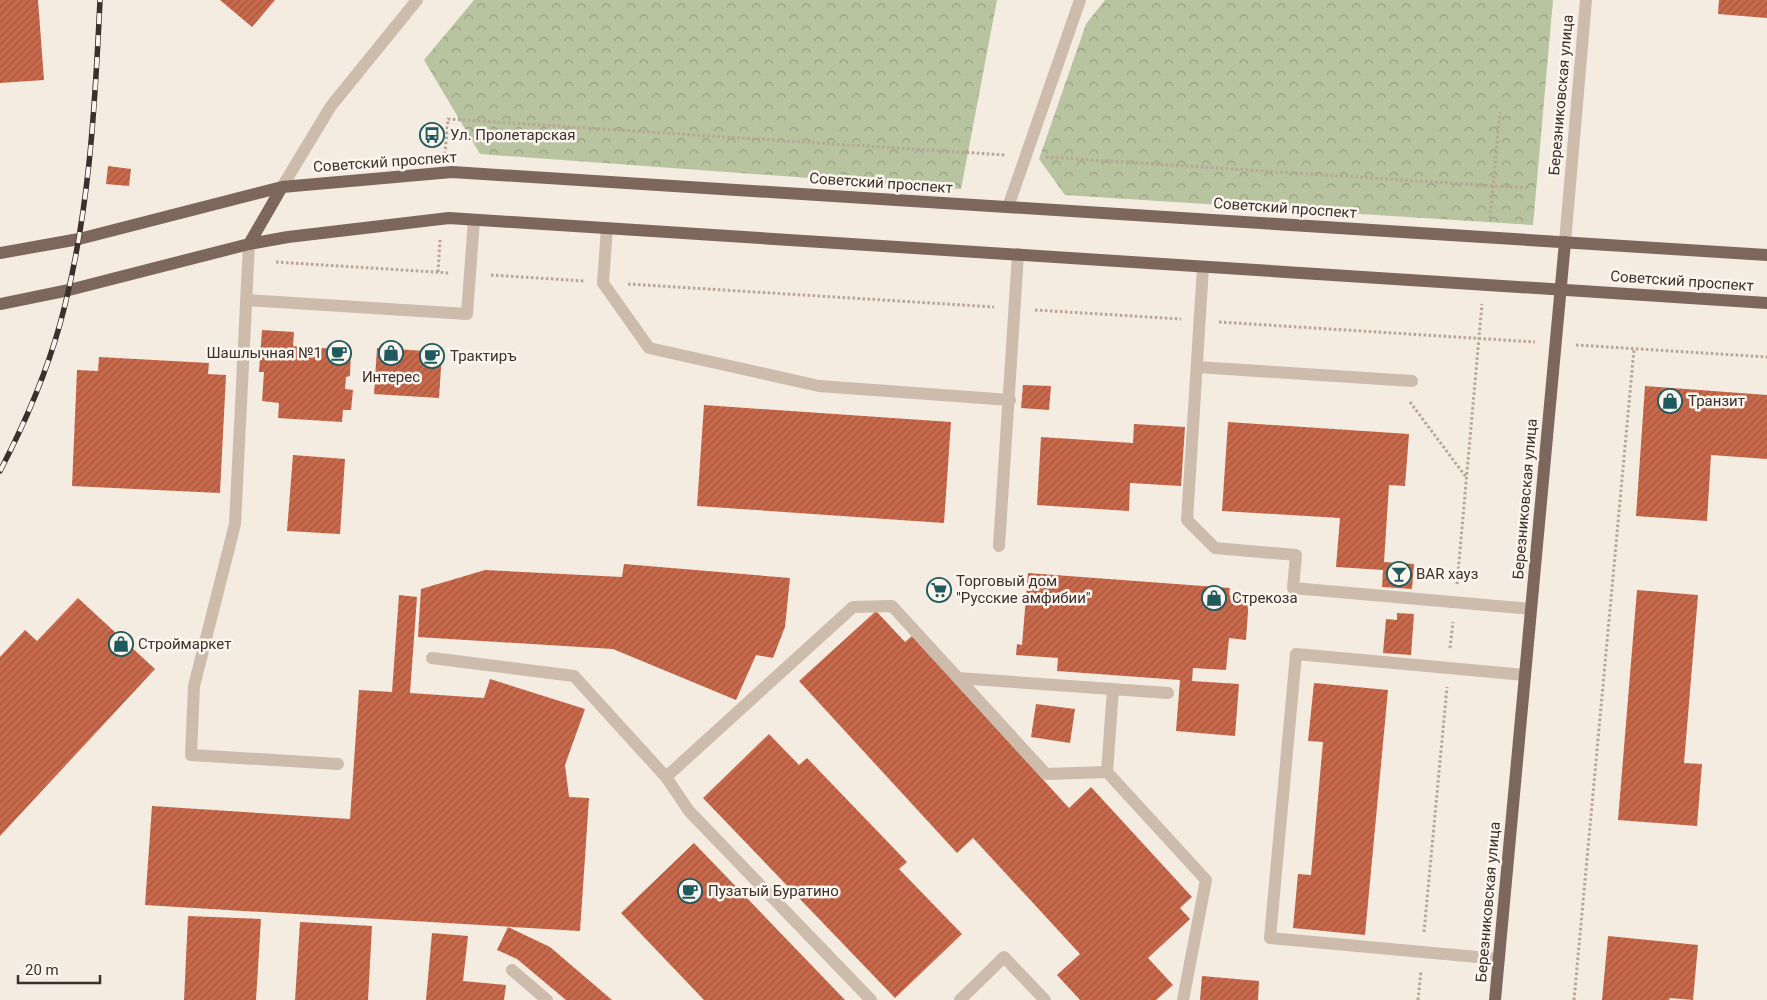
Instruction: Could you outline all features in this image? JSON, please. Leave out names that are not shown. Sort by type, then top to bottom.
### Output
[{"type":"main road","name":"Советский проспект","points":[[0,253],[79,239],[282,187],[452,172],[1767,255]]},
{"type":"main road","points":[[249,244],[282,187]]},
{"type":"main road","name":"Советский проспект","points":[[0,304],[69,290],[249,244],[288,237],[449,218],[1767,303]]},
{"type":"main road","name":"Березниковская улица","points":[[1495,1000],[1565,242]]},
{"type":"street","points":[[282,187],[331,106],[417,0]]},
{"type":"street","points":[[1008,207],[1080,0]]},
{"type":"street","name":"Березниковская улица","points":[[1565,242],[1586,0]]},
{"type":"street","points":[[246,300],[467,314],[474,220]]},
{"type":"street","points":[[607,228],[603,283],[649,348],[819,386],[1010,400]]},
{"type":"street","points":[[249,244],[235,524],[194,686],[191,755],[338,764]]},
{"type":"street","points":[[999,546],[1018,254]]},
{"type":"street","points":[[1204,267],[1187,520],[1215,548],[1296,555],[1293,588],[1531,609]]},
{"type":"street","points":[[1197,367],[1412,381]]},
{"type":"street","points":[[666,777],[853,607],[892,606],[1046,774],[1107,772]]},
{"type":"street","points":[[1499,959],[1270,938],[1276,869],[1296,654],[1525,675]]},
{"type":"street","points":[[432,658],[574,676],[666,777],[689,811],[871,1000]]},
{"type":"street","points":[[958,678],[1168,693]]},
{"type":"street","points":[[1113,689],[1107,772],[1206,880],[1183,1000]]},
{"type":"street","points":[[960,1000],[1004,957],[1045,1000]]},
{"type":"street","points":[[512,970],[547,1000]]},
{"type":"path","points":[[448,119],[1527,188]]},
{"type":"path","points":[[248,260],[1479,338]]},
{"type":"path","points":[[1574,1000],[1634,349],[1767,357]]},
{"type":"path","points":[[1393,380],[1466,477]]},
{"type":"green space","points":[[474,0],[997,0],[961,189],[480,154],[424,60]]},
{"type":"green space","points":[[1105,0],[1553,0],[1533,225],[1065,195],[1039,159],[1086,24]]},
{"type":"building","points":[[0,0],[38,0],[44,80],[0,83]]},
{"type":"building","points":[[220,0],[275,0],[252,27]]},
{"type":"building","points":[[1719,0],[1767,0],[1767,18],[1718,14]]},
{"type":"building","points":[[108,166],[131,169],[129,186],[106,184]]},
{"type":"building","points":[[262,330],[294,332],[293,346],[351,350],[350,376],[346,377],[345,389],[353,390],[351,410],[343,410],[342,422],[278,418],[279,403],[262,401],[264,372],[259,372]]},
{"type":"building","points":[[377,348],[442,352],[439,398],[374,394]]},
{"type":"building","points":[[99,357],[209,363],[208,374],[226,375],[220,493],[72,486],[77,370],[98,371]]},
{"type":"building","points":[[1023,385],[1051,386],[1049,410],[1021,408]]},
{"type":"building","points":[[1645,386],[1767,395],[1767,459],[1711,455],[1707,521],[1636,516]]},
{"type":"building","points":[[704,405],[951,422],[944,523],[697,506]]},
{"type":"building","points":[[1228,422],[1409,434],[1405,486],[1389,485],[1384,562],[1414,564],[1412,589],[1382,587],[1383,570],[1336,567],[1340,518],[1222,511]]},
{"type":"building","points":[[1134,424],[1185,427],[1181,486],[1130,483],[1129,511],[1037,505],[1041,437],[1133,443]]},
{"type":"building","points":[[293,455],[345,459],[340,534],[287,531]]},
{"type":"building","points":[[624,564],[790,578],[785,627],[773,658],[756,655],[736,700],[613,649],[418,637],[421,589],[485,570],[622,577]]},
{"type":"building","points":[[1028,573],[1230,588],[1229,595],[1249,597],[1246,640],[1229,638],[1226,670],[1193,668],[1192,681],[1239,684],[1235,736],[1176,731],[1180,680],[1057,671],[1058,658],[1016,655],[1017,644],[1022,645]]},
{"type":"building","points":[[1637,590],[1698,595],[1684,763],[1702,764],[1697,826],[1618,820]]},
{"type":"building","points":[[399,595],[417,597],[410,693],[484,698],[490,679],[585,709],[565,765],[569,797],[589,798],[580,931],[145,905],[152,806],[350,819],[359,690],[392,692]]},
{"type":"building","points":[[78,598],[155,669],[0,836],[0,657],[25,630],[37,641]]},
{"type":"building","points":[[876,611],[905,642],[912,636],[1069,808],[1091,787],[1192,897],[1180,908],[1190,919],[1148,958],[1173,985],[1156,1000],[1080,1000],[1057,975],[1080,954],[973,838],[957,853],[799,681]]},
{"type":"building","points":[[1397,613],[1414,614],[1411,655],[1383,653],[1386,619],[1397,620]]},
{"type":"building","points":[[1314,683],[1388,690],[1365,935],[1293,928],[1298,874],[1311,875],[1323,742],[1308,741]]},
{"type":"building","points":[[1036,704],[1075,709],[1070,743],[1031,737]]},
{"type":"building","points":[[769,734],[799,765],[807,758],[907,862],[899,869],[962,934],[895,998],[703,798]]},
{"type":"building","points":[[694,843],[845,1000],[704,1000],[621,913]]},
{"type":"building","points":[[188,916],[261,919],[256,1000],[184,1000]]},
{"type":"building","points":[[300,922],[372,926],[368,1000],[295,1000]]},
{"type":"building","points":[[508,927],[550,947],[612,1000],[566,1000],[517,959],[497,950]]},
{"type":"building","points":[[432,933],[468,936],[463,981],[506,985],[504,1000],[426,1000]]},
{"type":"building","points":[[1608,936],[1698,945],[1693,1000],[1670,998],[1669,1000],[1602,1000]]},
{"type":"building","points":[[1202,976],[1259,981],[1258,1000],[1200,1000]]},
{"type":"railway","points":[[0,471],[18,436],[41,380],[60,324],[70,284],[78,244],[89,163],[100,0]]},
{"type":"place","name":"Ул. Пролетарская","points":[[432,135]]},
{"type":"place","name":"Шашлычная №1","points":[[339,353]]},
{"type":"place","name":"Интерес","points":[[391,353]]},
{"type":"place","name":"Трактиръ","points":[[432,356]]},
{"type":"place","name":"Транзит","points":[[1670,401]]},
{"type":"place","name":"BAR хауз","points":[[1399,574]]},
{"type":"place","name":"Торговый дом \"Русские амфибии\"","points":[[939,590]]},
{"type":"place","name":"Стрекоза","points":[[1214,598]]},
{"type":"place","name":"Строймаркет","points":[[121,644]]},
{"type":"place","name":"Пузатый Буратино","points":[[690,891]]}]
